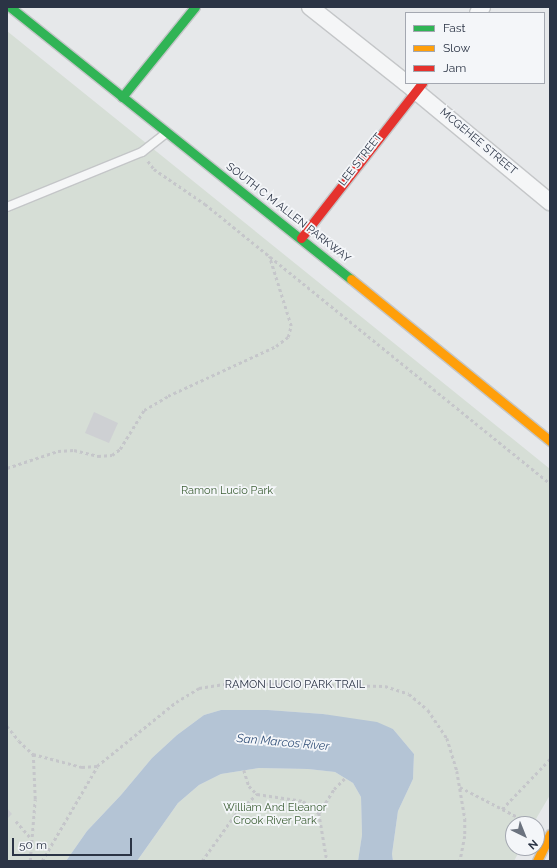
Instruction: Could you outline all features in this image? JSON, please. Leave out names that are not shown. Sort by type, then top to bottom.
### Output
[{"type":"street","name":"SOUTH C M ALLEN PARKWAY","points":[[10,7],[301,238],[550,441]]},
{"type":"street","points":[[122,97],[195,7]]},
{"type":"street","name":"MCGEHEE STREET","points":[[310,7],[405,80]]},
{"type":"street","name":"MCGEHEE STREET","points":[[412,85],[550,202]]},
{"type":"street","name":"LEE STREET","points":[[301,238],[412,85]]},
{"type":"street","points":[[537,861],[550,834]]},
{"type":"lane","points":[[7,207],[142,152],[166,132]]},
{"type":"path","points":[[142,152],[154,169],[205,204],[550,482]]},
{"type":"path","points":[[7,468],[58,451],[74,450],[98,456],[112,455],[120,449],[144,410],[168,396],[276,346],[288,338],[291,326],[269,255]]},
{"type":"path","name":"RAMON LUCIO PARK TRAIL","points":[[42,861],[97,766],[176,702],[199,688],[229,683],[385,686],[409,694],[428,710],[447,738],[457,771],[465,819],[465,836],[460,861]]},
{"type":"path","points":[[7,726],[19,741],[33,754],[82,767],[97,766]]},
{"type":"path","points":[[30,861],[35,799],[33,754]]},
{"type":"path","points":[[502,809],[550,759]]},
{"type":"path","points":[[244,770],[249,786],[257,794],[302,801],[319,813]]},
{"type":"path","points":[[327,861],[319,813],[334,789],[346,778]]},
{"type":"path","points":[[460,787],[516,816]]},
{"type":"path","points":[[202,861],[234,816],[257,794]]},
{"type":"path","points":[[16,821],[31,838]]},
{"type":"green space","name":"Ramon Lucio Park","points":[[7,31],[550,469],[550,795],[538,816],[505,816],[505,856],[517,856],[514,861],[393,861],[392,854],[398,811],[413,779],[414,754],[393,729],[323,714],[268,710],[221,710],[204,715],[177,735],[152,758],[121,795],[87,831],[66,861],[7,861]]},
{"type":"green space","name":"William And Eleanor Crook River Park","points":[[259,768],[308,769],[335,772],[353,783],[361,797],[362,835],[358,861],[137,861],[178,803],[199,785],[221,774]]},
{"type":"water","name":"San Marcos River","points":[[221,710],[268,710],[323,714],[377,722],[393,729],[414,754],[413,779],[398,811],[392,854],[393,861],[358,861],[362,835],[361,797],[353,783],[335,772],[308,769],[259,768],[221,774],[199,785],[178,803],[137,861],[66,861],[87,831],[121,795],[152,758],[177,735],[204,715]]},
{"type":"building","points":[[94,412],[118,423],[109,443],[85,433]]},
{"type":"building","points":[[7,808],[12,814],[7,819]]},
{"type":"traffic: fast","points":[[10,7],[351,279]]},
{"type":"traffic: fast","points":[[122,97],[195,7]]},
{"type":"traffic: slow","points":[[351,279],[550,441]]},
{"type":"traffic: slow","points":[[537,861],[550,834]]},
{"type":"traffic: jam","points":[[301,238],[421,84]]}]
